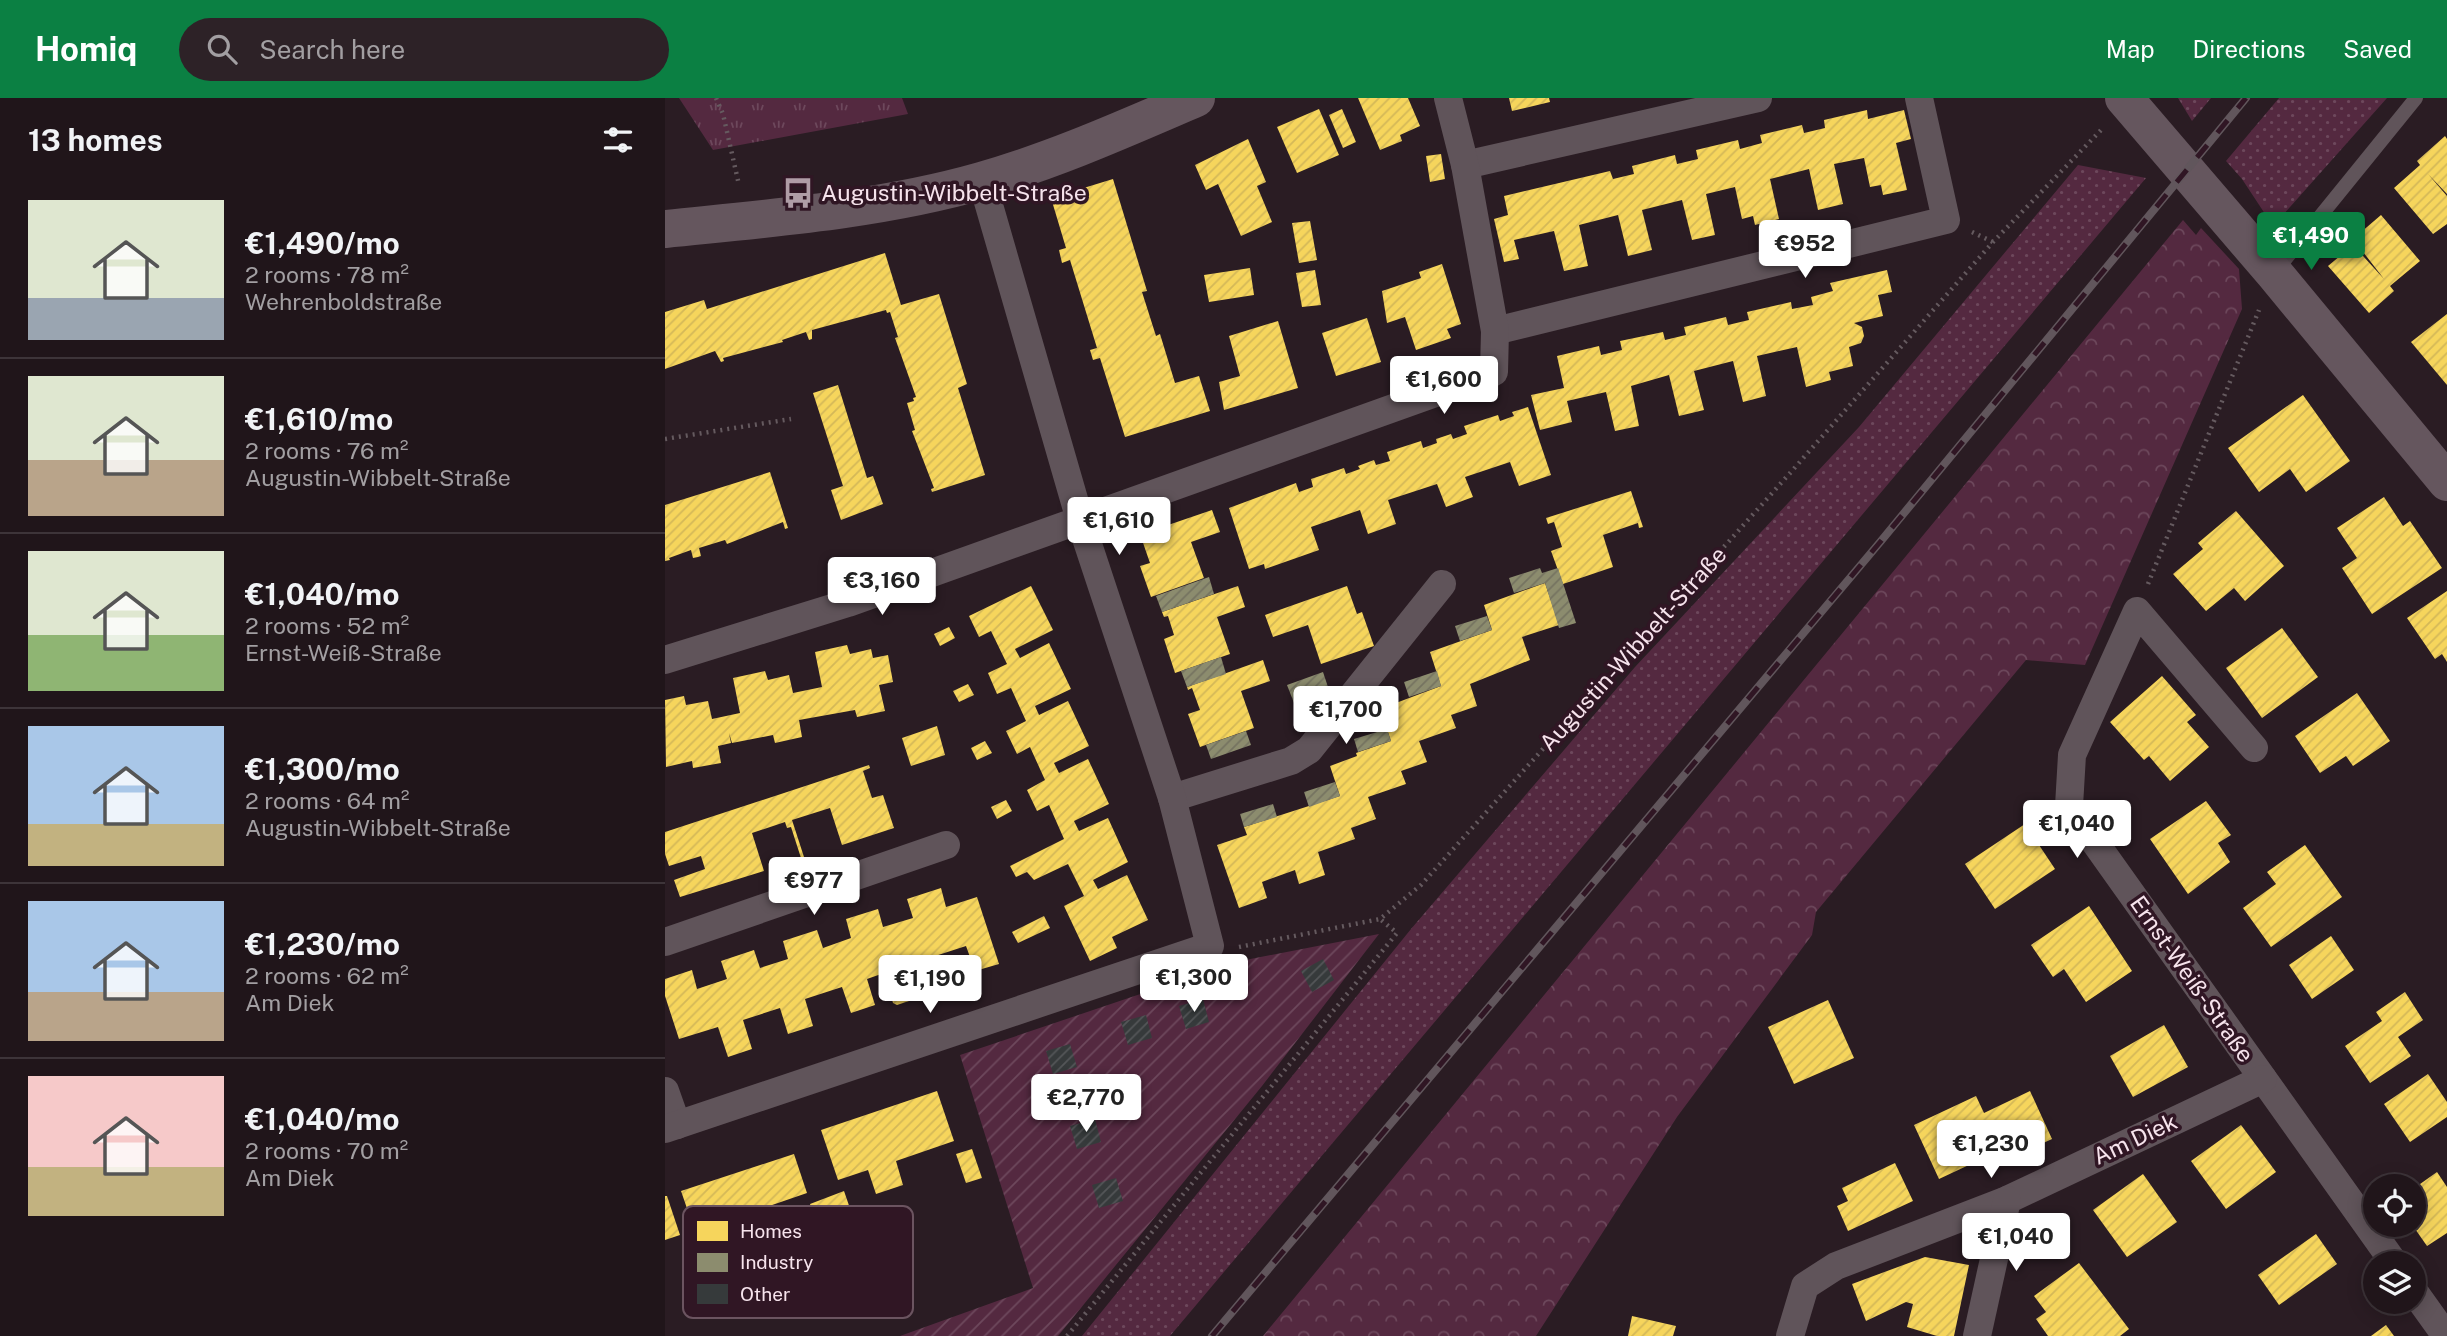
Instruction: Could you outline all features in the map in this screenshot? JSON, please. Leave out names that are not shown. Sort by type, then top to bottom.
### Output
[{"type":"street","points":[[665,229],[860,206],[982,180],[1077,147],[1196,98]]},
{"type":"street","points":[[665,660],[848,603],[1494,372],[1495,331],[1465,165],[1448,98]]},
{"type":"street","points":[[1465,165],[1758,98]]},
{"type":"street","points":[[1495,331],[1946,220],[1919,98]]},
{"type":"street","points":[[2126,100],[2447,482]]},
{"type":"street","points":[[665,1091],[671,1127],[1210,946],[1172,798],[1080,520],[982,180]]},
{"type":"street","points":[[1172,798],[1291,761],[1309,750],[1442,584]]},
{"type":"street","points":[[2137,611],[2254,748]]},
{"type":"street","name":"Ernst-Weiß-Straße","points":[[2137,611],[2072,755],[2069,806],[2386,1251]]},
{"type":"street","points":[[665,942],[946,845]]},
{"type":"street","name":"Am Diek","points":[[1790,1336],[1805,1286],[1836,1266],[2007,1200],[2263,1079]]},
{"type":"street","points":[[1977,1336],[2007,1200]]},
{"type":"street","points":[[2426,1308],[2446,1336]]},
{"type":"lane","points":[[2274,274],[2416,98]]},
{"type":"path","points":[[716,98],[723,114],[747,221]]},
{"type":"path","name":"Augustin-Wibbelt-Straße","points":[[1210,946],[1246,948],[1380,919],[1421,885],[1993,242],[2126,100]]},
{"type":"path","points":[[2137,611],[2274,274]]},
{"type":"path","points":[[665,439],[791,419]]},
{"type":"path","points":[[1067,1336],[1397,933],[1380,919]]},
{"type":"green space","points":[[679,98],[902,98],[908,114],[713,150]]},
{"type":"green space","points":[[2178,98],[2211,98],[2192,121]]},
{"type":"green space","points":[[2279,98],[2387,98],[2273,226],[2242,179],[2226,161]]},
{"type":"green space","points":[[2078,165],[2146,178],[1170,1336],[1082,1336],[1411,929],[1635,667],[1859,427]]},
{"type":"green space","points":[[2183,220],[2196,235],[2201,228],[2239,269],[2242,309],[2085,665],[2026,660],[1816,912],[1812,935],[1677,1117],[1536,1336],[1263,1336]]},
{"type":"green space","points":[[1379,934],[1262,1086],[1058,1336],[900,1336],[1033,1288],[960,1055],[1235,962]]},
{"type":"building: Homes","points":[[1358,98],[1408,98],[1420,126],[1400,135],[1402,141],[1380,150]]},
{"type":"building: Homes","points":[[1509,98],[1549,98],[1550,102],[1512,111]]},
{"type":"building: Homes","points":[[1319,109],[1339,155],[1297,173],[1277,127]]},
{"type":"building: Homes","points":[[1342,109],[1356,142],[1343,148],[1329,115]]},
{"type":"building: Homes","points":[[1867,110],[1868,119],[1904,110],[1911,139],[1896,143],[1907,190],[1883,195],[1881,185],[1870,187],[1864,158],[1834,164],[1843,204],[1818,210],[1809,169],[1770,179],[1779,219],[1755,225],[1753,216],[1742,219],[1735,187],[1706,194],[1715,235],[1692,240],[1682,200],[1642,210],[1652,250],[1628,256],[1618,215],[1579,225],[1588,266],[1564,271],[1554,231],[1514,240],[1519,259],[1504,262],[1494,219],[1508,215],[1504,196],[1610,171],[1613,179],[1634,174],[1632,166],[1675,155],[1677,164],[1698,159],[1696,150],[1738,140],[1740,149],[1762,143],[1760,135],[1802,125],[1804,133],[1825,128],[1824,120]]},
{"type":"building: Homes","points":[[2445,136],[2447,194],[2428,174],[2447,196],[2447,224],[2433,234],[2394,188],[2420,165],[2417,161]]},
{"type":"building: Homes","points":[[1248,139],[1266,182],[1257,186],[1272,222],[1241,236],[1218,184],[1206,190],[1195,165]]},
{"type":"building: Homes","points":[[1441,154],[1445,179],[1430,182],[1426,156]]},
{"type":"building: Homes","points":[[1113,179],[1147,291],[1142,292],[1156,336],[1160,334],[1175,383],[1199,376],[1210,411],[1125,437],[1100,358],[1093,360],[1090,350],[1097,348],[1070,260],[1062,263],[1059,250],[1066,248],[1051,198]]},
{"type":"building: Homes","points":[[2381,215],[2420,261],[2390,286],[2394,291],[2369,313],[2328,266],[2353,245],[2384,279],[2353,239]]},
{"type":"building: Homes","points":[[1310,221],[1317,260],[1299,263],[1292,223]]},
{"type":"building: Homes","points":[[885,253],[901,305],[939,294],[967,384],[958,388],[985,475],[932,492],[931,489],[934,488],[912,431],[915,430],[907,403],[914,401],[913,398],[916,397],[895,338],[898,337],[890,312],[887,313],[886,310],[812,330],[812,339],[809,340],[806,332],[782,340],[783,342],[723,358],[724,361],[721,362],[715,351],[665,369],[665,312],[704,300],[707,309]]},
{"type":"building: Homes","points":[[1442,264],[1461,324],[1447,329],[1451,338],[1416,350],[1405,317],[1387,323],[1382,291],[1421,278],[1419,272]]},
{"type":"building: Homes","points":[[1250,268],[1254,295],[1209,302],[1204,275]]},
{"type":"building: Homes","points":[[1315,270],[1321,305],[1302,307],[1296,273]]},
{"type":"building: Homes","points":[[1887,270],[1892,292],[1878,295],[1883,316],[1854,323],[1862,327],[1864,336],[1861,343],[1849,347],[1853,366],[1829,372],[1831,380],[1806,387],[1797,347],[1757,356],[1766,396],[1743,402],[1733,361],[1694,371],[1704,410],[1679,416],[1669,375],[1631,386],[1639,426],[1615,431],[1606,392],[1567,401],[1572,422],[1540,430],[1531,395],[1564,388],[1557,356],[1599,346],[1601,355],[1622,350],[1620,341],[1663,332],[1665,340],[1686,335],[1684,327],[1726,317],[1728,325],[1749,320],[1747,312],[1791,302],[1792,309],[1813,305],[1811,297],[1833,291],[1830,283]]},
{"type":"building: Homes","points":[[2447,314],[2447,385],[2411,342]]},
{"type":"building: Homes","points":[[1367,318],[1381,362],[1336,376],[1322,333]]},
{"type":"building: Homes","points":[[1278,321],[1298,388],[1224,410],[1219,382],[1240,376],[1229,336]]},
{"type":"building: Homes","points":[[838,385],[867,478],[873,476],[883,504],[841,520],[831,490],[843,486],[813,393]]},
{"type":"building: Homes","points":[[2303,395],[2350,461],[2306,492],[2290,469],[2259,492],[2228,448]]},
{"type":"building: Homes","points":[[1528,407],[1551,475],[1519,486],[1510,462],[1465,477],[1473,497],[1446,507],[1437,484],[1388,500],[1396,524],[1368,534],[1360,510],[1311,527],[1319,550],[1265,569],[1264,564],[1249,569],[1229,508],[1296,483],[1299,492],[1313,487],[1311,479],[1344,468],[1346,474],[1374,460],[1376,465],[1390,461],[1387,452],[1421,441],[1423,448],[1437,443],[1436,439],[1451,434],[1453,439],[1467,434],[1464,426],[1498,415],[1500,421],[1514,416],[1512,412]]},
{"type":"building: Homes","points":[[770,472],[788,528],[785,529],[783,522],[727,544],[725,540],[699,548],[701,556],[698,557],[693,558],[691,550],[665,561],[665,505]]},
{"type":"building: Homes","points":[[1631,491],[1643,527],[1639,528],[1638,523],[1603,535],[1613,567],[1563,584],[1551,551],[1562,547],[1554,522],[1548,524],[1546,518]]},
{"type":"building: Homes","points":[[2384,497],[2403,526],[2410,521],[2442,568],[2372,614],[2342,568],[2357,558],[2337,528]]},
{"type":"building: Homes","points":[[1212,510],[1220,532],[1191,542],[1204,578],[1151,597],[1140,566],[1150,563],[1142,540],[1138,541],[1136,536]]},
{"type":"building: Homes","points":[[2236,511],[2284,566],[2245,601],[2234,588],[2206,611],[2173,574],[2203,549],[2198,543]]},
{"type":"building: Homes","points":[[1545,583],[1559,625],[1522,637],[1530,660],[1470,684],[1477,706],[1451,715],[1456,728],[1419,741],[1427,762],[1401,771],[1406,784],[1368,797],[1376,819],[1351,828],[1355,839],[1318,852],[1325,875],[1299,884],[1295,870],[1262,882],[1267,898],[1239,908],[1217,845],[1247,835],[1244,827],[1340,796],[1330,766],[1357,756],[1356,753],[1391,741],[1380,709],[1441,686],[1430,652],[1492,630],[1484,605]]},
{"type":"building: Homes","points":[[1031,586],[1053,630],[1015,649],[1020,658],[1049,643],[1071,689],[1035,706],[1039,715],[1068,701],[1089,746],[1054,763],[1059,773],[1088,759],[1109,804],[1074,821],[1079,831],[1108,818],[1128,862],[1093,880],[1098,889],[1127,875],[1148,920],[1112,937],[1117,948],[1090,961],[1064,906],[1084,896],[1068,864],[1034,880],[1027,872],[1016,877],[1010,866],[1064,839],[1049,805],[1037,811],[1027,790],[1045,780],[1030,747],[1017,754],[1006,731],[1026,721],[1011,688],[997,694],[988,673],[1007,664],[991,631],[979,637],[969,616]]},
{"type":"building: Homes","points":[[1238,586],[1245,607],[1217,617],[1230,654],[1175,673],[1164,639],[1174,635],[1168,616],[1164,617],[1162,612]]},
{"type":"building: Homes","points":[[1347,586],[1357,614],[1362,612],[1374,646],[1321,664],[1308,625],[1273,637],[1265,615]]},
{"type":"building: Homes","points":[[2447,591],[2447,662],[2442,654],[2435,659],[2407,618]]},
{"type":"building: Homes","points":[[949,627],[955,638],[940,646],[934,634]]},
{"type":"building: Homes","points":[[2282,628],[2318,677],[2262,718],[2226,668]]},
{"type":"building: Homes","points":[[847,645],[850,654],[871,649],[873,658],[888,655],[893,682],[879,685],[885,711],[857,717],[855,710],[799,720],[802,737],[775,743],[773,735],[732,743],[729,733],[731,743],[718,746],[721,763],[693,768],[692,761],[666,767],[665,700],[684,696],[686,705],[708,701],[712,719],[740,713],[733,678],[765,671],[768,680],[789,675],[793,693],[822,687],[815,652]]},
{"type":"building: Homes","points":[[1263,660],[1270,681],[1241,691],[1254,728],[1200,747],[1188,714],[1200,710],[1192,688],[1188,690],[1187,687]]},
{"type":"building: Homes","points":[[2162,676],[2196,715],[2187,722],[2209,747],[2170,781],[2149,756],[2144,760],[2110,722]]},
{"type":"building: Homes","points":[[968,684],[974,695],[959,702],[953,691]]},
{"type":"building: Homes","points":[[2357,693],[2390,741],[2353,766],[2346,756],[2320,773],[2295,736]]},
{"type":"building: Homes","points":[[937,726],[945,755],[911,766],[902,738]]},
{"type":"building: Homes","points":[[985,741],[992,753],[977,760],[971,748]]},
{"type":"building: Homes","points":[[869,765],[870,768],[863,771],[872,798],[883,795],[894,828],[842,845],[830,808],[792,820],[804,857],[801,858],[791,827],[787,828],[785,822],[752,833],[764,871],[680,897],[674,880],[705,869],[701,856],[669,866],[665,854],[665,832]]},
{"type":"building: Homes","points":[[1006,800],[1012,811],[997,819],[991,807]]},
{"type":"building: Homes","points":[[2206,801],[2231,835],[2218,843],[2230,862],[2188,894],[2150,839]]},
{"type":"building: Homes","points":[[2025,824],[2055,869],[1995,909],[1965,864]]},
{"type":"building: Homes","points":[[2305,845],[2342,897],[2271,947],[2243,908],[2276,884],[2267,872]]},
{"type":"building: Homes","points":[[941,888],[946,907],[977,897],[999,964],[975,971],[966,946],[929,958],[939,988],[897,1005],[893,1003],[884,973],[867,979],[875,1005],[851,1013],[842,987],[805,999],[813,1026],[788,1034],[780,1008],[743,1020],[752,1049],[728,1057],[718,1027],[679,1039],[665,996],[665,979],[692,970],[697,989],[727,979],[721,961],[754,950],[760,968],[788,959],[783,941],[817,930],[823,948],[851,938],[846,919],[878,909],[883,927],[913,918],[907,899]]},
{"type":"building: Homes","points":[[2089,906],[2132,971],[2086,1002],[2064,969],[2053,977],[2031,945]]},
{"type":"building: Homes","points":[[1044,916],[1050,928],[1018,943],[1012,932]]},
{"type":"building: Homes","points":[[2331,936],[2354,970],[2312,999],[2289,965]]},
{"type":"building: Homes","points":[[2405,992],[2423,1020],[2398,1037],[2411,1056],[2370,1083],[2345,1046],[2382,1021],[2376,1012]]},
{"type":"building: Homes","points":[[1828,1000],[1854,1058],[1794,1084],[1768,1027]]},
{"type":"building: Homes","points":[[2164,1025],[2188,1067],[2133,1097],[2110,1056]]},
{"type":"building: Homes","points":[[2428,1074],[2447,1102],[2447,1117],[2410,1142],[2384,1104]]},
{"type":"building: Homes","points":[[937,1091],[954,1141],[896,1161],[903,1185],[876,1194],[868,1170],[838,1180],[821,1130]]},
{"type":"building: Homes","points":[[2030,1091],[2052,1139],[2006,1160],[2001,1150],[1939,1179],[1914,1125],[1976,1096],[1984,1113]]},
{"type":"building: Homes","points":[[2241,1125],[2276,1172],[2226,1209],[2191,1161]]},
{"type":"building: Homes","points":[[972,1149],[982,1178],[966,1183],[956,1154]]},
{"type":"building: Homes","points":[[794,1154],[807,1193],[769,1206],[686,1206],[681,1191]]},
{"type":"building: Homes","points":[[1895,1163],[1913,1201],[1848,1231],[1837,1206],[1848,1201],[1842,1188]]},
{"type":"building: Homes","points":[[2437,1172],[2447,1187],[2447,1233],[2427,1246],[2421,1237],[2426,1237],[2426,1180]]},
{"type":"building: Homes","points":[[2143,1174],[2177,1222],[2127,1257],[2093,1210]]},
{"type":"building: Homes","points":[[844,1191],[849,1206],[811,1206],[810,1204]]},
{"type":"building: Homes","points":[[665,1196],[680,1235],[665,1240]]},
{"type":"building: Homes","points":[[2316,1234],[2337,1264],[2279,1305],[2258,1275]]},
{"type":"building: Homes","points":[[1925,1257],[1969,1265],[1954,1336],[1937,1336],[1907,1327],[1913,1304],[1906,1302],[1866,1321],[1852,1284]]},
{"type":"building: Homes","points":[[2079,1263],[2129,1329],[2120,1336],[2048,1336],[2036,1319],[2046,1312],[2034,1296]]},
{"type":"building: Homes","points":[[1632,1316],[1676,1326],[1673,1336],[1628,1336]]},
{"type":"building: Homes","points":[[2386,1325],[2394,1336],[2371,1336]]},
{"type":"building: Industry","points":[[1540,568],[1542,573],[1558,568],[1576,623],[1559,628],[1545,583],[1514,593],[1509,578]]},
{"type":"building: Industry","points":[[1209,577],[1214,594],[1162,612],[1156,596]]},
{"type":"building: Industry","points":[[1487,616],[1492,630],[1460,641],[1455,626]]},
{"type":"building: Industry","points":[[1221,657],[1226,674],[1187,687],[1181,671]]},
{"type":"building: Industry","points":[[1437,671],[1441,686],[1409,697],[1404,682]]},
{"type":"building: Industry","points":[[1323,672],[1329,690],[1294,703],[1287,685]]},
{"type":"building: Industry","points":[[1387,729],[1391,741],[1358,752],[1354,739]]},
{"type":"building: Industry","points":[[1246,731],[1251,745],[1211,759],[1206,745]]},
{"type":"building: Industry","points":[[1335,782],[1340,796],[1309,807],[1304,792]]},
{"type":"building: Industry","points":[[1273,804],[1277,817],[1244,827],[1240,814]]},
{"type":"building: Other","points":[[1323,959],[1334,980],[1312,992],[1301,971]]},
{"type":"building: Other","points":[[1203,999],[1209,1022],[1186,1029],[1179,1006]]},
{"type":"building: Other","points":[[1146,1015],[1152,1038],[1128,1045],[1121,1022]]},
{"type":"building: Other","points":[[1070,1044],[1077,1067],[1053,1074],[1046,1051]]},
{"type":"building: Other","points":[[1095,1119],[1101,1142],[1077,1149],[1070,1126]]},
{"type":"building: Other","points":[[1116,1178],[1123,1201],[1099,1208],[1092,1185]]},
{"type":"railway","points":[[1212,1336],[1881,541],[2246,98]]},
{"type":"place","name":"Augustin-Wibbelt-Straße","points":[[798,193]]}]
